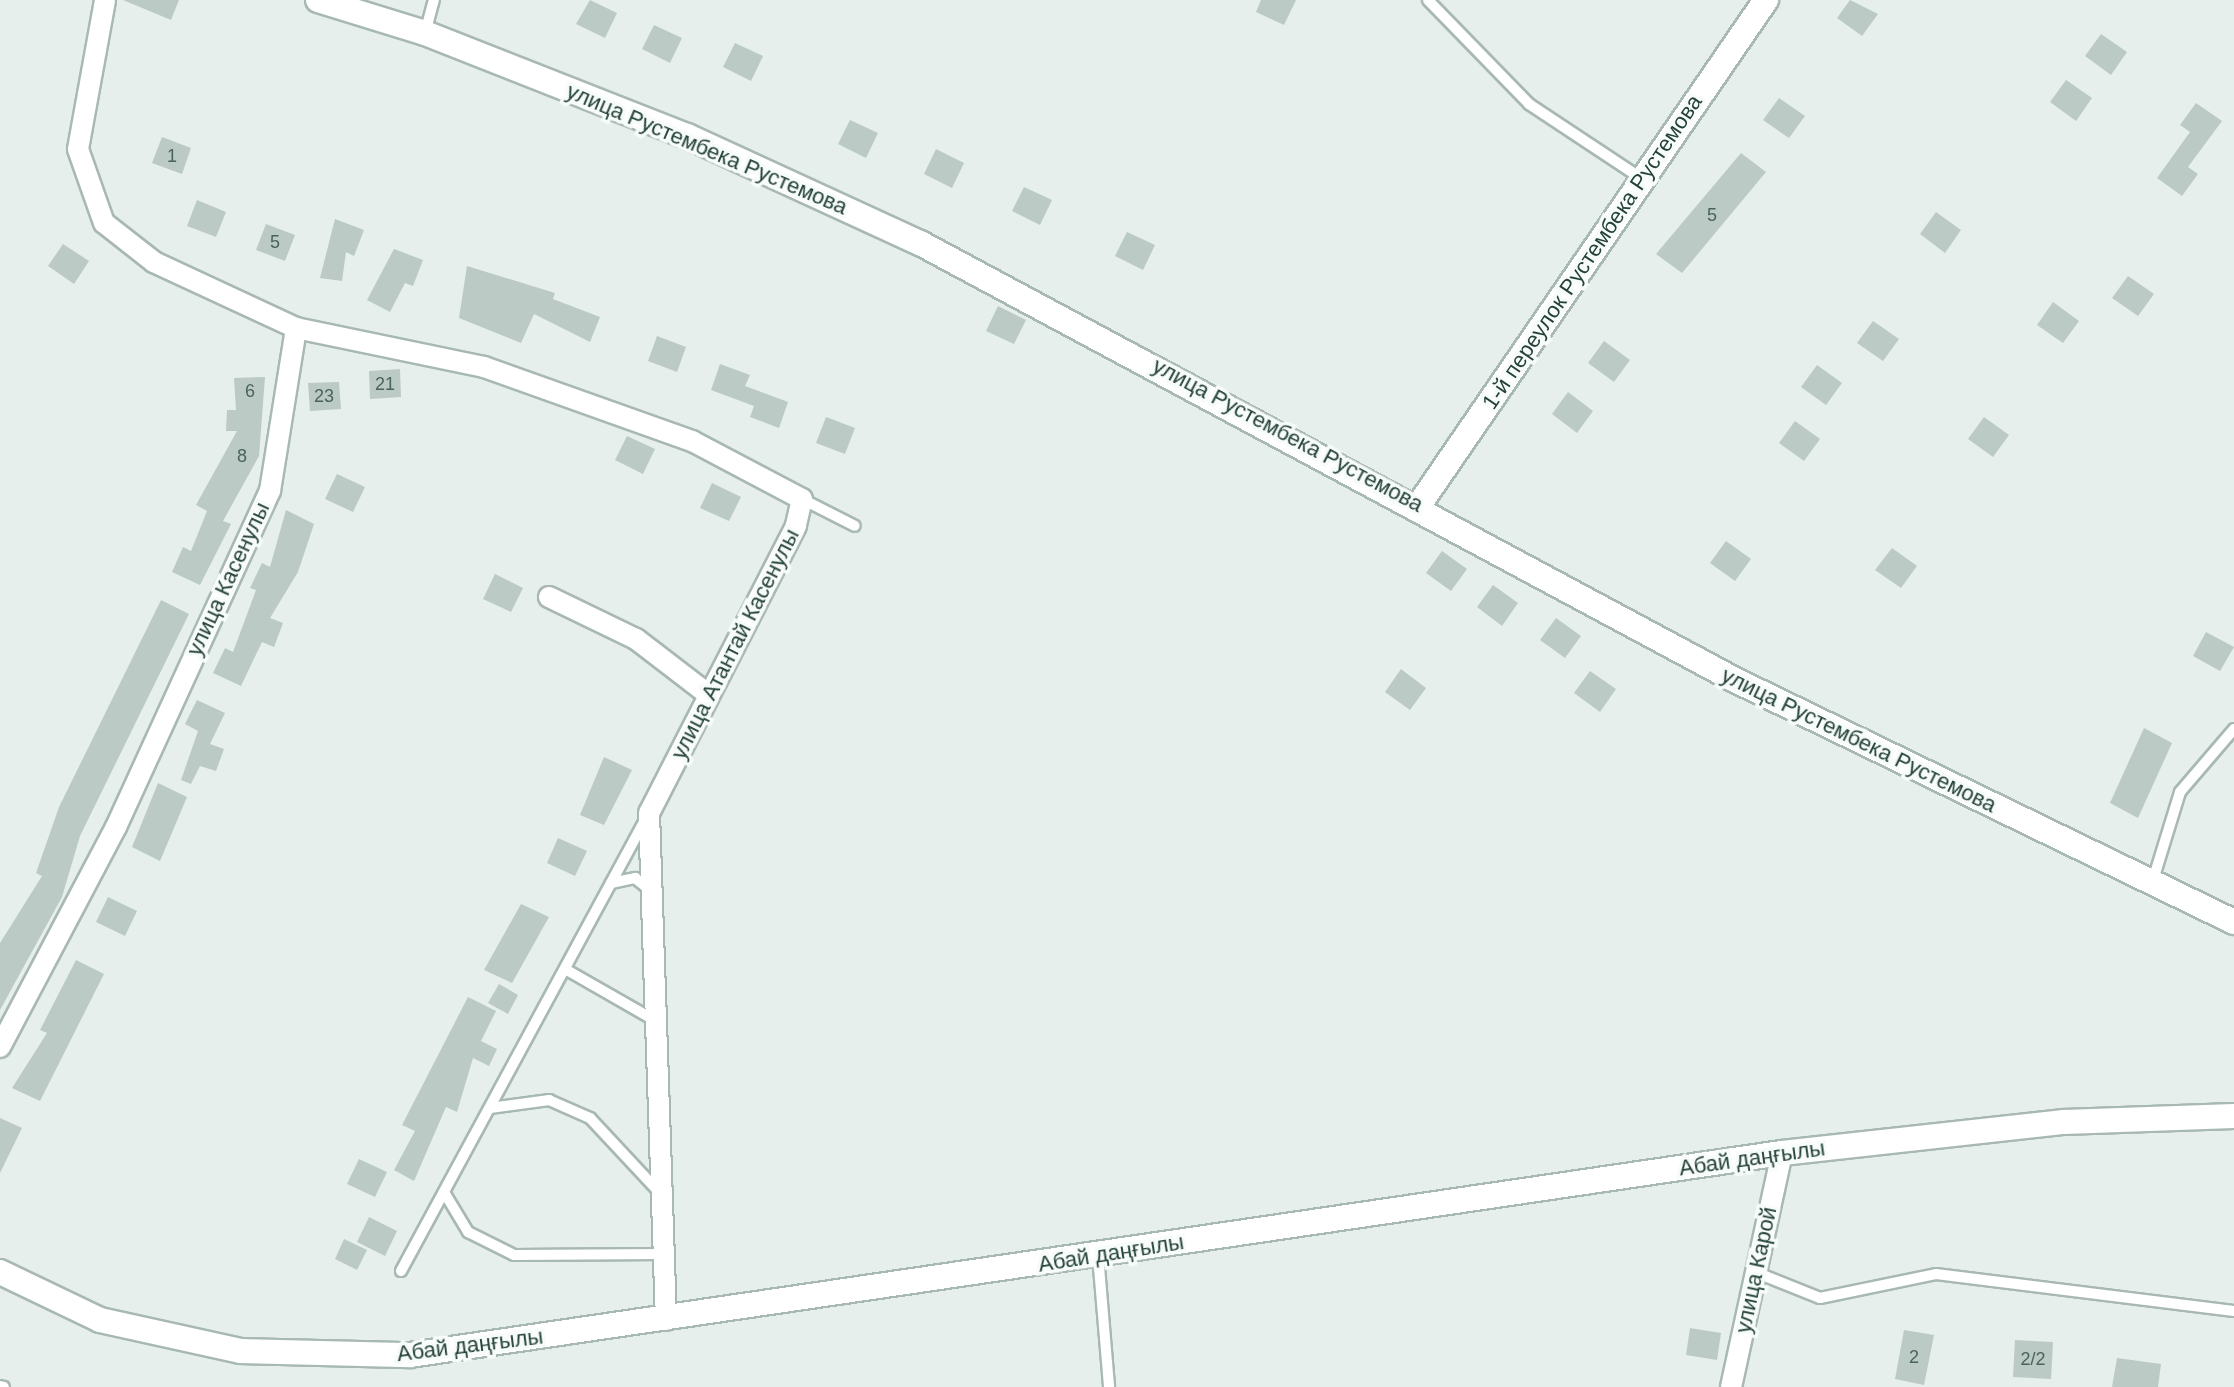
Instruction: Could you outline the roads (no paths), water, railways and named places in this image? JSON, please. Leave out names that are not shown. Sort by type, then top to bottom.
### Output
[{"type":"street","points":[[105,0],[78,149],[104,223],[154,262],[296,328]]},
{"type":"street","name":"улица Рустембека Рустемова","points":[[318,0],[425,33],[687,136],[920,243],[1419,505],[1737,681],[2153,880],[2234,922]]},
{"type":"street","name":"1-й переулок Рустембека Рустемова","points":[[1419,505],[1766,0]]},
{"type":"street","name":"улица Атантай Касенулы","points":[[296,328],[484,367],[692,441],[802,499],[796,526],[649,813]]},
{"type":"street","name":"улица Касенулы","points":[[0,1047],[116,827],[270,491],[296,328]]},
{"type":"street","points":[[549,597],[636,639],[709,695]]},
{"type":"street","points":[[649,813],[655,894],[666,1320]]},
{"type":"street","name":"Абай даңғылы","points":[[0,1272],[100,1320],[241,1351],[410,1355],[666,1320],[1782,1153],[2064,1122],[2234,1116]]},
{"type":"street","name":"улица Карой","points":[[1731,1387],[1782,1153]]},
{"type":"lane","points":[[425,33],[434,0]]},
{"type":"lane","points":[[1428,0],[1529,104],[1641,178]]},
{"type":"lane","points":[[802,499],[855,526]]},
{"type":"lane","points":[[2153,880],[2180,792],[2234,729]]},
{"type":"lane","points":[[401,1271],[649,813]]},
{"type":"lane","points":[[611,883],[635,878],[655,894]]},
{"type":"lane","points":[[565,969],[659,1024]]},
{"type":"lane","points":[[490,1108],[549,1100],[590,1118],[663,1197]]},
{"type":"lane","points":[[444,1192],[468,1232],[514,1255],[664,1254]]},
{"type":"lane","points":[[1098,1255],[1109,1387]]},
{"type":"lane","points":[[1755,1272],[1820,1298],[1936,1274],[2234,1311]]}]
